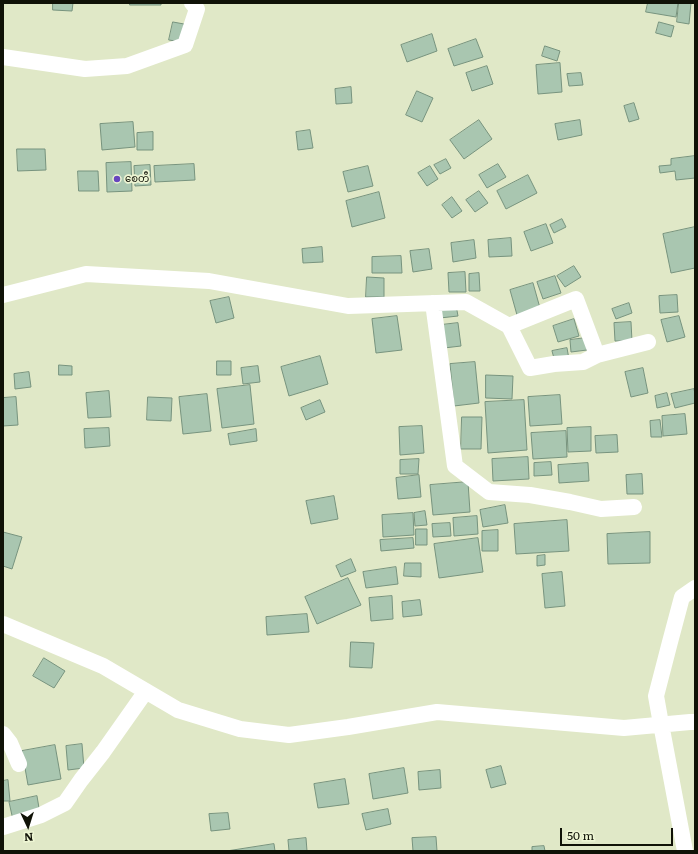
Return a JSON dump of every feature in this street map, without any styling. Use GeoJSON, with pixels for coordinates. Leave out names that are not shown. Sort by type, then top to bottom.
{"type":"FeatureCollection","features":[{"type":"Feature","properties":{"kind":"street"},"geometry":{"type":"LineString","coordinates":[[3,57],[86,69],[126,66],[185,45],[197,9],[192,3]]}},
{"type":"Feature","properties":{"kind":"street"},"geometry":{"type":"LineString","coordinates":[[3,295],[86,274],[209,281],[348,306],[466,302],[509,326],[530,368],[554,364],[583,362],[597,355],[648,342]]}},
{"type":"Feature","properties":{"kind":"street"},"geometry":{"type":"LineString","coordinates":[[509,326],[576,299],[597,355]]}},
{"type":"Feature","properties":{"kind":"street"},"geometry":{"type":"LineString","coordinates":[[433,303],[455,466],[489,492],[530,495],[601,509],[634,507]]}},
{"type":"Feature","properties":{"kind":"street"},"geometry":{"type":"LineString","coordinates":[[685,851],[656,696],[682,598],[695,588]]}},
{"type":"Feature","properties":{"kind":"street"},"geometry":{"type":"LineString","coordinates":[[3,624],[103,666],[178,710],[240,729],[289,735],[348,727],[436,712],[624,728],[695,722]]}},
{"type":"Feature","properties":{"kind":"street"},"geometry":{"type":"LineString","coordinates":[[3,827],[41,815],[65,803],[146,692]]}},
{"type":"Feature","properties":{"kind":"street"},"geometry":{"type":"LineString","coordinates":[[3,734],[10,743],[19,764]]}},
{"type":"Feature","properties":{"kind":"building"},"geometry":{"type":"Polygon","coordinates":[[[53,3],[73,3],[72,11],[53,10],[53,3]]]}},
{"type":"Feature","properties":{"kind":"building"},"geometry":{"type":"Polygon","coordinates":[[[130,3],[161,3],[161,5],[130,5],[130,3]]]}},
{"type":"Feature","properties":{"kind":"building"},"geometry":{"type":"Polygon","coordinates":[[[648,3],[678,3],[676,17],[646,12],[648,3]]]}},
{"type":"Feature","properties":{"kind":"building"},"geometry":{"type":"Polygon","coordinates":[[[679,3],[691,3],[689,24],[677,22],[679,3]]]}},
{"type":"Feature","properties":{"kind":"building"},"geometry":{"type":"Polygon","coordinates":[[[173,22],[184,24],[181,42],[169,40],[173,22]]]}},
{"type":"Feature","properties":{"kind":"building"},"geometry":{"type":"Polygon","coordinates":[[[659,22],[674,26],[671,37],[656,33],[659,22]]]}},
{"type":"Feature","properties":{"kind":"building"},"geometry":{"type":"Polygon","coordinates":[[[432,34],[437,51],[407,62],[401,45],[432,34]]]}},
{"type":"Feature","properties":{"kind":"building"},"geometry":{"type":"Polygon","coordinates":[[[476,39],[483,57],[454,66],[448,49],[476,39]]]}},
{"type":"Feature","properties":{"kind":"building"},"geometry":{"type":"Polygon","coordinates":[[[545,46],[560,51],[557,61],[542,56],[545,46]]]}},
{"type":"Feature","properties":{"kind":"building"},"geometry":{"type":"Polygon","coordinates":[[[560,63],[562,92],[538,94],[536,65],[560,63]]]}},
{"type":"Feature","properties":{"kind":"building"},"geometry":{"type":"Polygon","coordinates":[[[487,66],[493,84],[472,91],[466,73],[487,66]]]}},
{"type":"Feature","properties":{"kind":"building"},"geometry":{"type":"Polygon","coordinates":[[[581,73],[583,85],[569,86],[567,74],[581,73]]]}},
{"type":"Feature","properties":{"kind":"building"},"geometry":{"type":"Polygon","coordinates":[[[351,87],[352,103],[336,104],[335,89],[351,87]]]}},
{"type":"Feature","properties":{"kind":"building"},"geometry":{"type":"Polygon","coordinates":[[[417,91],[433,98],[422,122],[406,115],[417,91]]]}},
{"type":"Feature","properties":{"kind":"building"},"geometry":{"type":"Polygon","coordinates":[[[634,103],[639,119],[629,122],[624,106],[634,103]]]}},
{"type":"Feature","properties":{"kind":"building"},"geometry":{"type":"Polygon","coordinates":[[[479,120],[492,139],[464,159],[450,140],[479,120]]]}},
{"type":"Feature","properties":{"kind":"building"},"geometry":{"type":"Polygon","coordinates":[[[580,120],[582,135],[558,140],[555,124],[580,120]]]}},
{"type":"Feature","properties":{"kind":"building"},"geometry":{"type":"Polygon","coordinates":[[[133,122],[135,147],[102,150],[100,124],[133,122]]]}},
{"type":"Feature","properties":{"kind":"building"},"geometry":{"type":"Polygon","coordinates":[[[310,130],[313,148],[298,150],[296,132],[310,130]]]}},
{"type":"Feature","properties":{"kind":"building"},"geometry":{"type":"Polygon","coordinates":[[[153,132],[153,150],[137,150],[137,133],[153,132]]]}},
{"type":"Feature","properties":{"kind":"building"},"geometry":{"type":"Polygon","coordinates":[[[17,149],[45,149],[46,170],[18,171],[17,149]]]}},
{"type":"Feature","properties":{"kind":"building"},"geometry":{"type":"Polygon","coordinates":[[[695,156],[695,178],[676,180],[675,171],[660,173],[659,166],[671,165],[671,159],[695,156]]]}},
{"type":"Feature","properties":{"kind":"building"},"geometry":{"type":"Polygon","coordinates":[[[446,159],[451,168],[440,174],[434,165],[446,159]]]}},
{"type":"Feature","properties":{"kind":"building"},"geometry":{"type":"Polygon","coordinates":[[[131,162],[132,191],[107,192],[106,163],[131,162]]]}},
{"type":"Feature","properties":{"kind":"building"},"geometry":{"type":"Polygon","coordinates":[[[194,164],[195,180],[155,182],[154,166],[194,164]]]}},
{"type":"Feature","properties":{"kind":"building"},"geometry":{"type":"Polygon","coordinates":[[[498,164],[506,177],[487,188],[479,175],[498,164]]]}},
{"type":"Feature","properties":{"kind":"building"},"geometry":{"type":"Polygon","coordinates":[[[150,165],[151,185],[135,186],[134,166],[150,165]]]}},
{"type":"Feature","properties":{"kind":"building"},"geometry":{"type":"Polygon","coordinates":[[[368,166],[373,186],[348,192],[343,172],[368,166]]]}},
{"type":"Feature","properties":{"kind":"building"},"geometry":{"type":"Polygon","coordinates":[[[430,166],[438,179],[427,186],[418,173],[430,166]]]}},
{"type":"Feature","properties":{"kind":"building"},"geometry":{"type":"Polygon","coordinates":[[[78,171],[98,171],[99,191],[79,191],[78,171]]]}},
{"type":"Feature","properties":{"kind":"building"},"geometry":{"type":"Polygon","coordinates":[[[528,175],[537,193],[506,209],[497,191],[528,175]]]}},
{"type":"Feature","properties":{"kind":"building"},"geometry":{"type":"Polygon","coordinates":[[[479,191],[488,203],[475,212],[466,200],[479,191]]]}},
{"type":"Feature","properties":{"kind":"building"},"geometry":{"type":"Polygon","coordinates":[[[379,192],[385,218],[352,227],[346,201],[379,192]]]}},
{"type":"Feature","properties":{"kind":"building"},"geometry":{"type":"Polygon","coordinates":[[[452,197],[462,211],[452,218],[442,205],[452,197]]]}},
{"type":"Feature","properties":{"kind":"building"},"geometry":{"type":"Polygon","coordinates":[[[562,219],[566,227],[554,233],[550,225],[562,219]]]}},
{"type":"Feature","properties":{"kind":"building"},"geometry":{"type":"Polygon","coordinates":[[[546,224],[553,243],[531,251],[524,232],[546,224]]]}},
{"type":"Feature","properties":{"kind":"building"},"geometry":{"type":"Polygon","coordinates":[[[695,227],[695,268],[671,273],[663,234],[695,227]]]}},
{"type":"Feature","properties":{"kind":"building"},"geometry":{"type":"Polygon","coordinates":[[[511,238],[512,256],[489,257],[488,240],[511,238]]]}},
{"type":"Feature","properties":{"kind":"building"},"geometry":{"type":"Polygon","coordinates":[[[474,240],[476,258],[453,262],[451,243],[474,240]]]}},
{"type":"Feature","properties":{"kind":"building"},"geometry":{"type":"Polygon","coordinates":[[[322,247],[323,262],[303,263],[302,249],[322,247]]]}},
{"type":"Feature","properties":{"kind":"building"},"geometry":{"type":"Polygon","coordinates":[[[429,249],[432,269],[413,272],[410,251],[429,249]]]}},
{"type":"Feature","properties":{"kind":"building"},"geometry":{"type":"Polygon","coordinates":[[[401,256],[402,273],[372,273],[372,257],[401,256]]]}},
{"type":"Feature","properties":{"kind":"building"},"geometry":{"type":"Polygon","coordinates":[[[574,266],[581,277],[565,287],[557,276],[574,266]]]}},
{"type":"Feature","properties":{"kind":"building"},"geometry":{"type":"Polygon","coordinates":[[[465,272],[466,292],[449,292],[448,273],[465,272]]]}},
{"type":"Feature","properties":{"kind":"building"},"geometry":{"type":"Polygon","coordinates":[[[479,273],[480,291],[469,291],[469,274],[479,273]]]}},
{"type":"Feature","properties":{"kind":"building"},"geometry":{"type":"Polygon","coordinates":[[[555,276],[561,293],[543,299],[537,282],[555,276]]]}},
{"type":"Feature","properties":{"kind":"building"},"geometry":{"type":"Polygon","coordinates":[[[367,277],[384,278],[384,297],[366,297],[367,277]]]}},
{"type":"Feature","properties":{"kind":"building"},"geometry":{"type":"Polygon","coordinates":[[[533,283],[540,308],[517,315],[510,290],[533,283]]]}},
{"type":"Feature","properties":{"kind":"building"},"geometry":{"type":"Polygon","coordinates":[[[677,295],[678,312],[660,313],[659,296],[677,295]]]}},
{"type":"Feature","properties":{"kind":"building"},"geometry":{"type":"Polygon","coordinates":[[[229,297],[234,318],[216,323],[210,301],[229,297]]]}},
{"type":"Feature","properties":{"kind":"building"},"geometry":{"type":"Polygon","coordinates":[[[629,303],[632,313],[616,319],[612,309],[629,303]]]}},
{"type":"Feature","properties":{"kind":"building"},"geometry":{"type":"Polygon","coordinates":[[[456,305],[458,316],[440,318],[439,307],[456,305]]]}},
{"type":"Feature","properties":{"kind":"building"},"geometry":{"type":"Polygon","coordinates":[[[397,316],[402,350],[376,353],[372,319],[397,316]]]}},
{"type":"Feature","properties":{"kind":"building"},"geometry":{"type":"Polygon","coordinates":[[[679,316],[685,337],[667,342],[661,320],[679,316]]]}},
{"type":"Feature","properties":{"kind":"building"},"geometry":{"type":"Polygon","coordinates":[[[574,319],[579,336],[558,342],[553,326],[574,319]]]}},
{"type":"Feature","properties":{"kind":"building"},"geometry":{"type":"Polygon","coordinates":[[[631,322],[632,341],[615,341],[614,323],[631,322]]]}},
{"type":"Feature","properties":{"kind":"building"},"geometry":{"type":"Polygon","coordinates":[[[458,323],[461,346],[444,348],[441,325],[458,323]]]}},
{"type":"Feature","properties":{"kind":"building"},"geometry":{"type":"Polygon","coordinates":[[[586,338],[587,350],[571,352],[570,340],[586,338]]]}},
{"type":"Feature","properties":{"kind":"building"},"geometry":{"type":"Polygon","coordinates":[[[567,348],[569,359],[555,362],[552,351],[567,348]]]}},
{"type":"Feature","properties":{"kind":"building"},"geometry":{"type":"Polygon","coordinates":[[[320,356],[328,384],[289,396],[281,367],[320,356]]]}},
{"type":"Feature","properties":{"kind":"building"},"geometry":{"type":"Polygon","coordinates":[[[217,361],[231,361],[231,375],[217,375],[217,361]]]}},
{"type":"Feature","properties":{"kind":"building"},"geometry":{"type":"Polygon","coordinates":[[[475,362],[479,403],[454,406],[450,364],[475,362]]]}},
{"type":"Feature","properties":{"kind":"building"},"geometry":{"type":"Polygon","coordinates":[[[59,365],[72,366],[72,375],[59,375],[59,365]]]}},
{"type":"Feature","properties":{"kind":"building"},"geometry":{"type":"Polygon","coordinates":[[[258,366],[260,382],[243,384],[241,368],[258,366]]]}},
{"type":"Feature","properties":{"kind":"building"},"geometry":{"type":"Polygon","coordinates":[[[643,368],[648,393],[631,397],[625,372],[643,368]]]}},
{"type":"Feature","properties":{"kind":"building"},"geometry":{"type":"Polygon","coordinates":[[[29,372],[31,387],[15,389],[14,374],[29,372]]]}},
{"type":"Feature","properties":{"kind":"building"},"geometry":{"type":"Polygon","coordinates":[[[486,375],[513,376],[512,399],[486,398],[486,375]]]}},
{"type":"Feature","properties":{"kind":"building"},"geometry":{"type":"Polygon","coordinates":[[[250,385],[254,424],[222,428],[217,389],[250,385]]]}},
{"type":"Feature","properties":{"kind":"building"},"geometry":{"type":"Polygon","coordinates":[[[694,389],[695,403],[675,408],[671,394],[694,389]]]}},
{"type":"Feature","properties":{"kind":"building"},"geometry":{"type":"Polygon","coordinates":[[[109,391],[111,417],[88,418],[86,393],[109,391]]]}},
{"type":"Feature","properties":{"kind":"building"},"geometry":{"type":"Polygon","coordinates":[[[667,393],[670,405],[657,408],[655,396],[667,393]]]}},
{"type":"Feature","properties":{"kind":"building"},"geometry":{"type":"Polygon","coordinates":[[[207,394],[211,431],[183,434],[179,397],[207,394]]]}},
{"type":"Feature","properties":{"kind":"building"},"geometry":{"type":"Polygon","coordinates":[[[560,395],[562,424],[530,426],[528,397],[560,395]]]}},
{"type":"Feature","properties":{"kind":"building"},"geometry":{"type":"Polygon","coordinates":[[[16,397],[18,425],[3,426],[3,398],[16,397]]]}},
{"type":"Feature","properties":{"kind":"building"},"geometry":{"type":"Polygon","coordinates":[[[148,397],[172,398],[171,421],[147,420],[148,397]]]}},
{"type":"Feature","properties":{"kind":"building"},"geometry":{"type":"Polygon","coordinates":[[[320,400],[325,412],[306,420],[301,408],[320,400]]]}},
{"type":"Feature","properties":{"kind":"building"},"geometry":{"type":"Polygon","coordinates":[[[524,400],[527,450],[488,453],[485,402],[524,400]]]}},
{"type":"Feature","properties":{"kind":"building"},"geometry":{"type":"Polygon","coordinates":[[[685,414],[687,434],[663,436],[662,416],[685,414]]]}},
{"type":"Feature","properties":{"kind":"building"},"geometry":{"type":"Polygon","coordinates":[[[462,417],[482,417],[481,449],[461,449],[462,417]]]}},
{"type":"Feature","properties":{"kind":"building"},"geometry":{"type":"Polygon","coordinates":[[[660,420],[662,437],[651,437],[650,421],[660,420]]]}},
{"type":"Feature","properties":{"kind":"building"},"geometry":{"type":"Polygon","coordinates":[[[422,426],[424,453],[400,455],[399,427],[422,426]]]}},
{"type":"Feature","properties":{"kind":"building"},"geometry":{"type":"Polygon","coordinates":[[[591,427],[591,451],[568,452],[567,428],[591,427]]]}},
{"type":"Feature","properties":{"kind":"building"},"geometry":{"type":"Polygon","coordinates":[[[109,428],[110,446],[85,448],[84,429],[109,428]]]}},
{"type":"Feature","properties":{"kind":"building"},"geometry":{"type":"Polygon","coordinates":[[[256,429],[257,441],[230,445],[228,434],[256,429]]]}},
{"type":"Feature","properties":{"kind":"building"},"geometry":{"type":"Polygon","coordinates":[[[566,431],[567,457],[533,459],[531,433],[566,431]]]}},
{"type":"Feature","properties":{"kind":"building"},"geometry":{"type":"Polygon","coordinates":[[[617,435],[618,452],[596,453],[595,436],[617,435]]]}},
{"type":"Feature","properties":{"kind":"building"},"geometry":{"type":"Polygon","coordinates":[[[528,457],[529,479],[493,481],[492,459],[528,457]]]}},
{"type":"Feature","properties":{"kind":"building"},"geometry":{"type":"Polygon","coordinates":[[[419,459],[418,474],[400,474],[400,460],[419,459]]]}},
{"type":"Feature","properties":{"kind":"building"},"geometry":{"type":"Polygon","coordinates":[[[551,462],[552,475],[534,476],[534,463],[551,462]]]}},
{"type":"Feature","properties":{"kind":"building"},"geometry":{"type":"Polygon","coordinates":[[[588,463],[589,481],[559,483],[558,465],[588,463]]]}},
{"type":"Feature","properties":{"kind":"building"},"geometry":{"type":"Polygon","coordinates":[[[642,474],[643,494],[627,494],[626,475],[642,474]]]}},
{"type":"Feature","properties":{"kind":"building"},"geometry":{"type":"Polygon","coordinates":[[[419,475],[421,497],[398,499],[396,478],[419,475]]]}},
{"type":"Feature","properties":{"kind":"building"},"geometry":{"type":"Polygon","coordinates":[[[468,482],[470,512],[433,515],[430,485],[468,482]]]}},
{"type":"Feature","properties":{"kind":"building"},"geometry":{"type":"Polygon","coordinates":[[[334,496],[338,519],[311,524],[306,501],[334,496]]]}},
{"type":"Feature","properties":{"kind":"building"},"geometry":{"type":"Polygon","coordinates":[[[505,505],[508,523],[483,527],[480,510],[505,505]]]}},
{"type":"Feature","properties":{"kind":"building"},"geometry":{"type":"Polygon","coordinates":[[[425,511],[427,525],[415,526],[414,513],[425,511]]]}},
{"type":"Feature","properties":{"kind":"building"},"geometry":{"type":"Polygon","coordinates":[[[413,513],[414,535],[383,537],[382,515],[413,513]]]}},
{"type":"Feature","properties":{"kind":"building"},"geometry":{"type":"Polygon","coordinates":[[[477,516],[478,534],[454,536],[453,518],[477,516]]]}},
{"type":"Feature","properties":{"kind":"building"},"geometry":{"type":"Polygon","coordinates":[[[567,520],[569,551],[516,554],[514,524],[567,520]]]}},
{"type":"Feature","properties":{"kind":"building"},"geometry":{"type":"Polygon","coordinates":[[[450,523],[451,536],[433,537],[432,524],[450,523]]]}},
{"type":"Feature","properties":{"kind":"building"},"geometry":{"type":"Polygon","coordinates":[[[416,529],[427,529],[427,545],[416,545],[416,529]]]}},
{"type":"Feature","properties":{"kind":"building"},"geometry":{"type":"Polygon","coordinates":[[[498,530],[498,551],[482,551],[482,531],[498,530]]]}},
{"type":"Feature","properties":{"kind":"building"},"geometry":{"type":"Polygon","coordinates":[[[3,532],[22,537],[12,569],[3,566],[3,532]]]}},
{"type":"Feature","properties":{"kind":"building"},"geometry":{"type":"Polygon","coordinates":[[[650,532],[650,563],[608,564],[607,534],[650,532]]]}},
{"type":"Feature","properties":{"kind":"building"},"geometry":{"type":"Polygon","coordinates":[[[413,538],[414,548],[381,551],[380,540],[413,538]]]}},
{"type":"Feature","properties":{"kind":"building"},"geometry":{"type":"Polygon","coordinates":[[[478,538],[483,572],[439,578],[434,544],[478,538]]]}},
{"type":"Feature","properties":{"kind":"building"},"geometry":{"type":"Polygon","coordinates":[[[545,555],[545,565],[537,566],[537,556],[545,555]]]}},
{"type":"Feature","properties":{"kind":"building"},"geometry":{"type":"Polygon","coordinates":[[[351,559],[356,571],[341,577],[336,566],[351,559]]]}},
{"type":"Feature","properties":{"kind":"building"},"geometry":{"type":"Polygon","coordinates":[[[405,563],[421,563],[421,577],[404,576],[405,563]]]}},
{"type":"Feature","properties":{"kind":"building"},"geometry":{"type":"Polygon","coordinates":[[[396,567],[398,584],[366,588],[363,572],[396,567]]]}},
{"type":"Feature","properties":{"kind":"building"},"geometry":{"type":"Polygon","coordinates":[[[562,572],[565,606],[545,608],[542,574],[562,572]]]}},
{"type":"Feature","properties":{"kind":"building"},"geometry":{"type":"Polygon","coordinates":[[[348,578],[361,605],[317,624],[305,597],[348,578]]]}},
{"type":"Feature","properties":{"kind":"building"},"geometry":{"type":"Polygon","coordinates":[[[392,596],[393,619],[371,621],[369,598],[392,596]]]}},
{"type":"Feature","properties":{"kind":"building"},"geometry":{"type":"Polygon","coordinates":[[[420,600],[422,615],[403,617],[402,602],[420,600]]]}},
{"type":"Feature","properties":{"kind":"building"},"geometry":{"type":"Polygon","coordinates":[[[307,614],[309,632],[267,635],[266,617],[307,614]]]}},
{"type":"Feature","properties":{"kind":"building"},"geometry":{"type":"Polygon","coordinates":[[[351,642],[374,643],[372,668],[350,667],[351,642]]]}},
{"type":"Feature","properties":{"kind":"building"},"geometry":{"type":"Polygon","coordinates":[[[44,658],[65,671],[54,688],[33,676],[44,658]]]}},
{"type":"Feature","properties":{"kind":"building"},"geometry":{"type":"Polygon","coordinates":[[[82,744],[84,768],[68,770],[66,746],[82,744]]]}},
{"type":"Feature","properties":{"kind":"building"},"geometry":{"type":"Polygon","coordinates":[[[55,745],[61,779],[28,785],[22,751],[55,745]]]}},
{"type":"Feature","properties":{"kind":"building"},"geometry":{"type":"Polygon","coordinates":[[[501,766],[506,784],[491,788],[486,770],[501,766]]]}},
{"type":"Feature","properties":{"kind":"building"},"geometry":{"type":"Polygon","coordinates":[[[404,768],[408,793],[373,799],[369,774],[404,768]]]}},
{"type":"Feature","properties":{"kind":"building"},"geometry":{"type":"Polygon","coordinates":[[[440,770],[441,788],[419,790],[418,772],[440,770]]]}},
{"type":"Feature","properties":{"kind":"building"},"geometry":{"type":"Polygon","coordinates":[[[345,779],[349,804],[318,808],[314,784],[345,779]]]}},
{"type":"Feature","properties":{"kind":"building"},"geometry":{"type":"Polygon","coordinates":[[[8,780],[10,801],[3,801],[3,781],[8,780]]]}},
{"type":"Feature","properties":{"kind":"building"},"geometry":{"type":"Polygon","coordinates":[[[37,796],[40,814],[13,820],[9,802],[37,796]]]}},
{"type":"Feature","properties":{"kind":"building"},"geometry":{"type":"Polygon","coordinates":[[[388,809],[391,824],[366,830],[362,814],[388,809]]]}},
{"type":"Feature","properties":{"kind":"building"},"geometry":{"type":"Polygon","coordinates":[[[228,813],[230,829],[211,831],[209,814],[228,813]]]}},
{"type":"Feature","properties":{"kind":"building"},"geometry":{"type":"Polygon","coordinates":[[[436,837],[437,851],[413,851],[412,838],[436,837]]]}},
{"type":"Feature","properties":{"kind":"building"},"geometry":{"type":"Polygon","coordinates":[[[306,838],[307,851],[289,851],[288,840],[306,838]]]}},
{"type":"Feature","properties":{"kind":"building"},"geometry":{"type":"Polygon","coordinates":[[[274,844],[275,851],[227,851],[274,844]]]}},
{"type":"Feature","properties":{"kind":"building"},"geometry":{"type":"Polygon","coordinates":[[[544,846],[545,851],[532,851],[532,847],[544,846]]]}},
{"type":"Feature","properties":{"kind":"place","name":"စေတီ"},"geometry":{"type":"Point","coordinates":[117,179]}}]}
